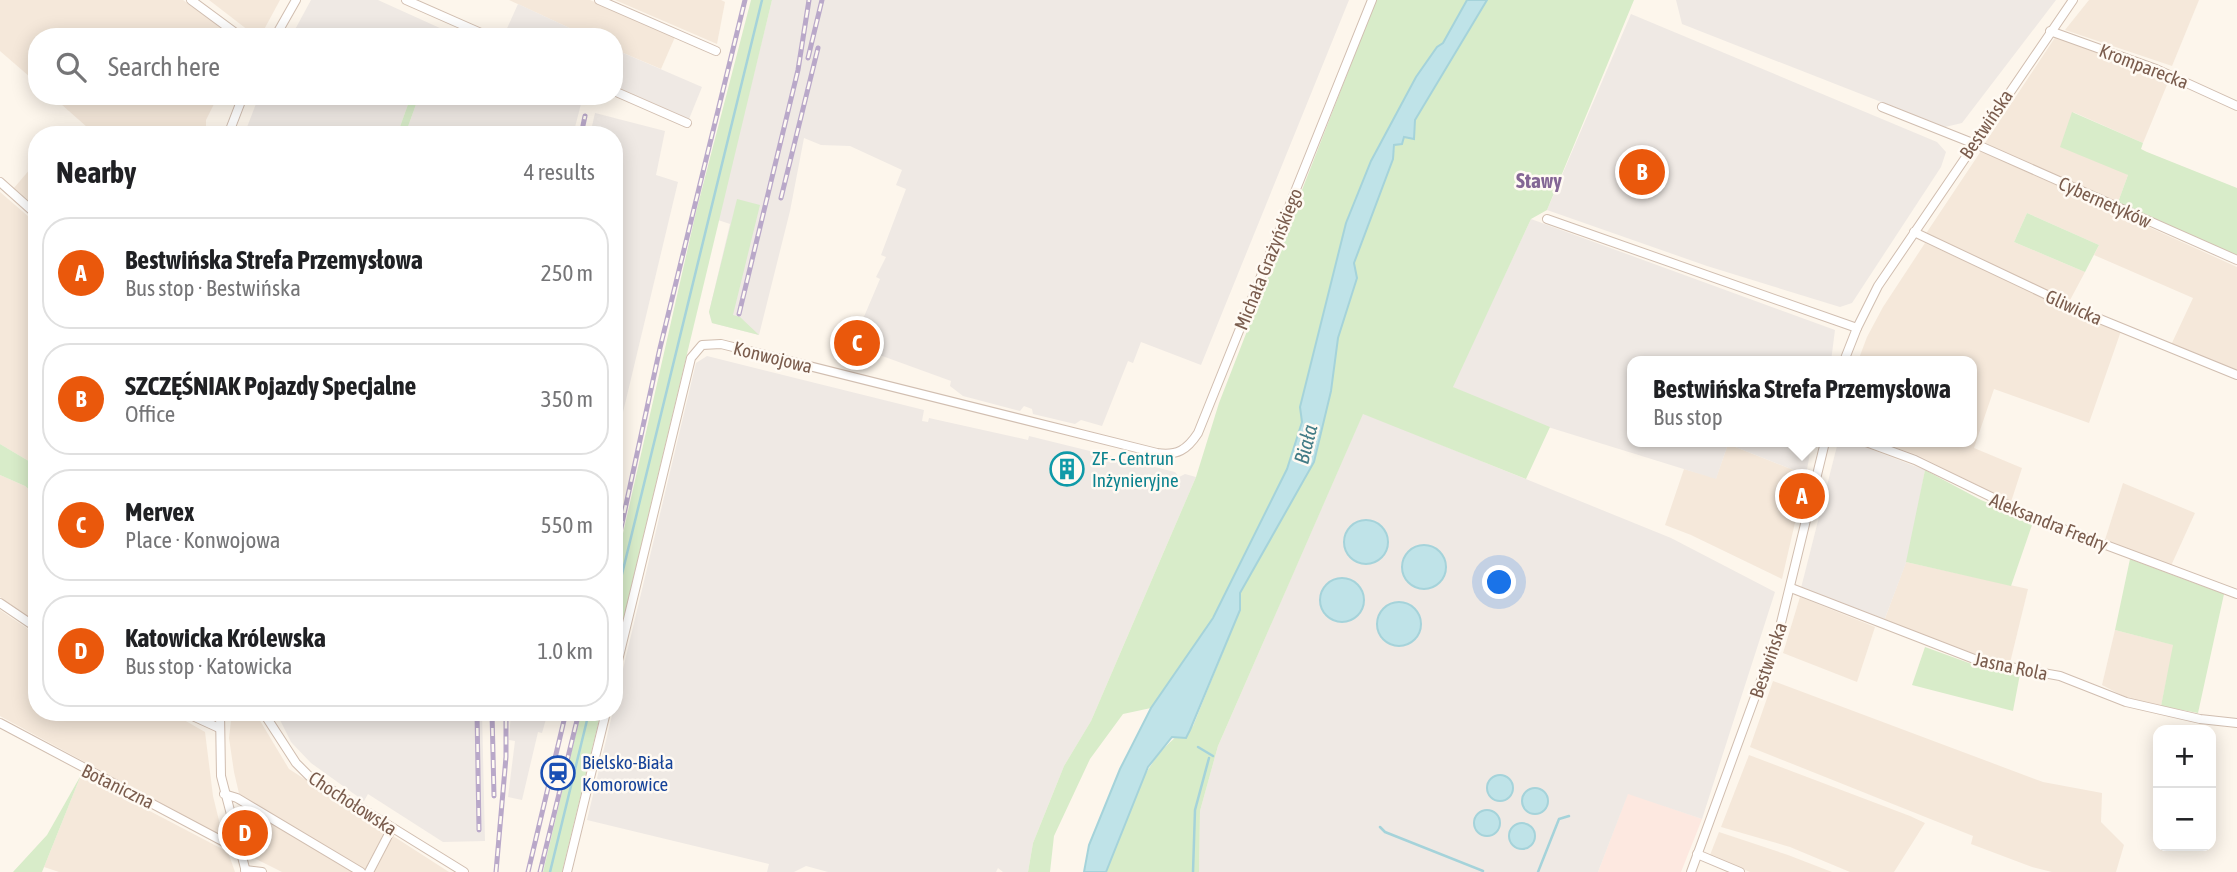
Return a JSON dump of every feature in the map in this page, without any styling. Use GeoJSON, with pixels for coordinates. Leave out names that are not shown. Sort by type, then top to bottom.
{"type":"FeatureCollection","features":[{"type":"Feature","properties":{"kind":"street"},"geometry":{"type":"LineString","coordinates":[[191,0],[229,28]]}},
{"type":"Feature","properties":{"kind":"street"},"geometry":{"type":"LineString","coordinates":[[280,28],[296,0]]}},
{"type":"Feature","properties":{"kind":"street"},"geometry":{"type":"LineString","coordinates":[[406,0],[470,28]]}},
{"type":"Feature","properties":{"kind":"street"},"geometry":{"type":"LineString","coordinates":[[598,0],[716,51]]}},
{"type":"Feature","properties":{"kind":"street","name":"Michała Grażyńskiego"},"geometry":{"type":"LineString","coordinates":[[1180,452],[1198,433],[1372,0]]}},
{"type":"Feature","properties":{"kind":"street","name":"Bestwińska"},"geometry":{"type":"LineString","coordinates":[[1846,356],[1878,286],[1972,144],[2073,0]]}},
{"type":"Feature","properties":{"kind":"street","name":"Kromparecka"},"geometry":{"type":"LineString","coordinates":[[2050,31],[2156,69],[2237,106]]}},
{"type":"Feature","properties":{"kind":"street"},"geometry":{"type":"LineString","coordinates":[[623,95],[687,123]]}},
{"type":"Feature","properties":{"kind":"street"},"geometry":{"type":"LineString","coordinates":[[231,126],[240,105]]}},
{"type":"Feature","properties":{"kind":"street","name":"Cybernetyków"},"geometry":{"type":"LineString","coordinates":[[1882,107],[2237,260]]}},
{"type":"Feature","properties":{"kind":"street"},"geometry":{"type":"LineString","coordinates":[[0,182],[28,207]]}},
{"type":"Feature","properties":{"kind":"street"},"geometry":{"type":"LineString","coordinates":[[1547,219],[1857,328]]}},
{"type":"Feature","properties":{"kind":"street","name":"Gliwicka"},"geometry":{"type":"LineString","coordinates":[[1914,232],[2085,313],[2237,375]]}},
{"type":"Feature","properties":{"kind":"street","name":"Konwojowa"},"geometry":{"type":"LineString","coordinates":[[623,640],[691,358],[702,345],[721,344],[1157,453],[1171,455],[1180,452]]}},
{"type":"Feature","properties":{"kind":"street","name":"Bestwińska"},"geometry":{"type":"LineString","coordinates":[[1691,872],[1779,631],[1824,447]]}},
{"type":"Feature","properties":{"kind":"street","name":"Aleksandra Fredry"},"geometry":{"type":"LineString","coordinates":[[1880,447],[1915,460],[2039,520],[2237,594]]}},
{"type":"Feature","properties":{"kind":"street","name":"Jasna Rola"},"geometry":{"type":"LineString","coordinates":[[1791,588],[1982,662],[2060,676],[2138,705],[2200,719],[2237,723]]}},
{"type":"Feature","properties":{"kind":"street"},"geometry":{"type":"LineString","coordinates":[[0,603],[28,622]]}},
{"type":"Feature","properties":{"kind":"street"},"geometry":{"type":"LineString","coordinates":[[204,721],[219,728]]}},
{"type":"Feature","properties":{"kind":"street"},"geometry":{"type":"LineString","coordinates":[[219,721],[224,793],[238,845],[246,871],[262,872]]}},
{"type":"Feature","properties":{"kind":"street","name":"Chochołowska"},"geometry":{"type":"LineString","coordinates":[[269,721],[296,763],[309,776],[464,872]]}},
{"type":"Feature","properties":{"kind":"street"},"geometry":{"type":"LineString","coordinates":[[567,872],[604,721]]}},
{"type":"Feature","properties":{"kind":"street","name":"Botaniczna"},"geometry":{"type":"LineString","coordinates":[[0,723],[228,845],[238,845]]}},
{"type":"Feature","properties":{"kind":"street"},"geometry":{"type":"LineString","coordinates":[[224,793],[237,798],[361,872]]}},
{"type":"Feature","properties":{"kind":"street"},"geometry":{"type":"LineString","coordinates":[[369,872],[392,828]]}},
{"type":"Feature","properties":{"kind":"street"},"geometry":{"type":"LineString","coordinates":[[1697,854],[1740,872]]}},
{"type":"Feature","properties":{"kind":"shaded area"},"geometry":{"type":"Polygon","coordinates":[[[0,0],[183,0],[221,28],[28,28],[28,75],[0,51],[0,0]]]}},
{"type":"Feature","properties":{"kind":"shaded area"},"geometry":{"type":"Polygon","coordinates":[[[209,0],[280,0],[265,28],[245,28],[209,0]]]}},
{"type":"Feature","properties":{"kind":"shaded area"},"geometry":{"type":"Polygon","coordinates":[[[311,0],[378,0],[440,28],[296,28],[311,0]]]}},
{"type":"Feature","properties":{"kind":"shaded area"},"geometry":{"type":"Polygon","coordinates":[[[509,0],[590,0],[675,37],[661,69],[623,53],[623,28],[570,28],[509,0]]]}},
{"type":"Feature","properties":{"kind":"shaded area"},"geometry":{"type":"Polygon","coordinates":[[[615,0],[721,0],[725,2],[717,44],[615,0]]]}},
{"type":"Feature","properties":{"kind":"shaded area"},"geometry":{"type":"Polygon","coordinates":[[[772,0],[1349,0],[1201,365],[1141,342],[1133,363],[1128,361],[1102,426],[1081,420],[1075,424],[1033,414],[1032,409],[1024,406],[1020,411],[963,396],[950,386],[951,381],[852,345],[880,279],[876,277],[886,257],[881,255],[906,189],[896,185],[902,170],[850,146],[821,145],[804,138],[790,211],[759,335],[712,323],[709,312],[730,224],[718,220],[772,0]]]}},
{"type":"Feature","properties":{"kind":"shaded area"},"geometry":{"type":"Polygon","coordinates":[[[1676,0],[2056,0],[1962,123],[1945,127],[1682,24],[1676,0]]]}},
{"type":"Feature","properties":{"kind":"shaded area"},"geometry":{"type":"Polygon","coordinates":[[[2089,0],[2199,0],[2172,66],[2065,30],[2089,0]]]}},
{"type":"Feature","properties":{"kind":"shaded area"},"geometry":{"type":"Polygon","coordinates":[[[518,4],[570,28],[507,28],[518,4]]]}},
{"type":"Feature","properties":{"kind":"shaded area"},"geometry":{"type":"Polygon","coordinates":[[[1631,14],[1937,142],[1946,152],[1941,167],[1852,303],[1840,307],[1707,266],[1547,210],[1631,14]]]}},
{"type":"Feature","properties":{"kind":"shaded area"},"geometry":{"type":"Polygon","coordinates":[[[2056,36],[2169,80],[2143,143],[2073,112],[2128,175],[2117,205],[1983,146],[2056,36]]]}},
{"type":"Feature","properties":{"kind":"shaded area"},"geometry":{"type":"Polygon","coordinates":[[[623,53],[702,87],[689,119],[623,90],[623,53]]]}},
{"type":"Feature","properties":{"kind":"shaded area"},"geometry":{"type":"Polygon","coordinates":[[[62,105],[214,105],[206,126],[86,126],[62,105]]]}},
{"type":"Feature","properties":{"kind":"shaded area"},"geometry":{"type":"Polygon","coordinates":[[[256,105],[408,105],[400,126],[247,126],[256,105]]]}},
{"type":"Feature","properties":{"kind":"shaded area"},"geometry":{"type":"Polygon","coordinates":[[[416,105],[581,105],[575,126],[408,126],[416,105]]]}},
{"type":"Feature","properties":{"kind":"shaded area"},"geometry":{"type":"Polygon","coordinates":[[[595,113],[665,131],[656,175],[678,182],[623,412],[623,126],[592,126],[595,113]]]}},
{"type":"Feature","properties":{"kind":"shaded area"},"geometry":{"type":"Polygon","coordinates":[[[1981,151],[2237,267],[2237,371],[2171,345],[2193,298],[2094,255],[2099,245],[2027,213],[2014,242],[2085,272],[2069,302],[1925,235],[1981,151]]]}},
{"type":"Feature","properties":{"kind":"shaded area"},"geometry":{"type":"Polygon","coordinates":[[[28,172],[28,200],[14,188],[28,172]]]}},
{"type":"Feature","properties":{"kind":"shaded area"},"geometry":{"type":"Polygon","coordinates":[[[0,192],[28,216],[28,461],[0,444],[0,192]]]}},
{"type":"Feature","properties":{"kind":"shaded area"},"geometry":{"type":"Polygon","coordinates":[[[1531,219],[1835,330],[1832,356],[1627,356],[1627,447],[1727,447],[1716,479],[1535,423],[1452,387],[1531,219]]]}},
{"type":"Feature","properties":{"kind":"shaded area"},"geometry":{"type":"Polygon","coordinates":[[[1925,243],[2121,331],[2089,423],[1994,389],[1977,439],[1977,356],[1860,356],[1883,307],[1925,243]]]}},
{"type":"Feature","properties":{"kind":"shaded area"},"geometry":{"type":"Polygon","coordinates":[[[707,356],[924,410],[922,421],[928,422],[929,418],[1028,440],[1029,436],[1175,472],[1179,477],[1185,474],[1196,477],[1091,721],[1064,766],[1033,843],[1028,872],[1003,872],[998,868],[996,872],[828,872],[806,866],[794,872],[767,872],[769,864],[587,820],[611,721],[623,721],[623,669],[696,363],[707,356]]]}},
{"type":"Feature","properties":{"kind":"shaded area"},"geometry":{"type":"Polygon","coordinates":[[[1363,413],[1671,538],[1775,592],[1702,819],[1628,794],[1598,872],[1199,872],[1200,811],[1218,746],[1363,413]]]}},
{"type":"Feature","properties":{"kind":"shaded area"},"geometry":{"type":"Polygon","coordinates":[[[1727,447],[1736,447],[1806,475],[1782,579],[1665,525],[1684,469],[1716,478],[1727,447]]]}},
{"type":"Feature","properties":{"kind":"shaded area"},"geometry":{"type":"Polygon","coordinates":[[[1736,447],[1811,447],[1806,475],[1736,447]]]}},
{"type":"Feature","properties":{"kind":"shaded area"},"geometry":{"type":"Polygon","coordinates":[[[1837,447],[1865,447],[1925,470],[1909,555],[1884,621],[1801,588],[1837,447]]]}},
{"type":"Feature","properties":{"kind":"shaded area"},"geometry":{"type":"Polygon","coordinates":[[[1894,447],[1974,447],[2022,468],[2011,502],[1917,455],[1894,447]]]}},
{"type":"Feature","properties":{"kind":"shaded area"},"geometry":{"type":"Polygon","coordinates":[[[0,475],[28,488],[28,617],[0,597],[0,475]]]}},
{"type":"Feature","properties":{"kind":"shaded area"},"geometry":{"type":"Polygon","coordinates":[[[2123,483],[2195,513],[2170,568],[2104,543],[2123,483]]]}},
{"type":"Feature","properties":{"kind":"shaded area"},"geometry":{"type":"Polygon","coordinates":[[[1906,562],[2028,589],[2009,667],[1884,621],[1906,562]]]}},
{"type":"Feature","properties":{"kind":"shaded area"},"geometry":{"type":"Polygon","coordinates":[[[1800,597],[1875,627],[1857,682],[1783,653],[1800,597]]]}},
{"type":"Feature","properties":{"kind":"shaded area"},"geometry":{"type":"Polygon","coordinates":[[[0,610],[28,629],[28,721],[186,721],[205,732],[213,796],[223,837],[0,716],[0,610]]]}},
{"type":"Feature","properties":{"kind":"shaded area"},"geometry":{"type":"Polygon","coordinates":[[[2115,630],[2174,645],[2161,706],[2127,698],[2102,685],[2115,630]]]}},
{"type":"Feature","properties":{"kind":"shaded area"},"geometry":{"type":"Polygon","coordinates":[[[1773,681],[2043,782],[2102,793],[2101,822],[2124,845],[2116,872],[2052,872],[2032,867],[1971,844],[1973,836],[1750,747],[1773,681]]]}},
{"type":"Feature","properties":{"kind":"shaded area"},"geometry":{"type":"Polygon","coordinates":[[[231,721],[260,721],[289,769],[449,872],[282,872],[254,858],[229,738],[231,721]]]}},
{"type":"Feature","properties":{"kind":"shaded area"},"geometry":{"type":"Polygon","coordinates":[[[280,721],[482,721],[485,841],[443,842],[368,794],[364,801],[311,763],[291,742],[280,721]]]}},
{"type":"Feature","properties":{"kind":"shaded area"},"geometry":{"type":"Polygon","coordinates":[[[510,721],[545,721],[542,733],[538,732],[522,800],[508,797],[515,741],[509,740],[510,721]]]}},
{"type":"Feature","properties":{"kind":"shaded area"},"geometry":{"type":"Polygon","coordinates":[[[1749,755],[1925,823],[1894,872],[1850,872],[1790,847],[1721,827],[1749,755]]]}},
{"type":"Feature","properties":{"kind":"shaded area"},"geometry":{"type":"Polygon","coordinates":[[[81,775],[228,852],[235,872],[59,872],[44,867],[81,775]]]}},
{"type":"Feature","properties":{"kind":"shaded area"},"geometry":{"type":"Polygon","coordinates":[[[1628,793],[1702,819],[1681,872],[1598,872],[1628,793]]]}},
{"type":"Feature","properties":{"kind":"shaded area"},"geometry":{"type":"Polygon","coordinates":[[[1719,832],[1832,872],[1750,872],[1710,855],[1719,832]]]}},
{"type":"Feature","properties":{"kind":"green space"},"geometry":{"type":"Polygon","coordinates":[[[751,0],[772,0],[623,621],[623,533],[696,212],[751,0]]]}},
{"type":"Feature","properties":{"kind":"green space"},"geometry":{"type":"Polygon","coordinates":[[[1376,0],[1467,0],[1443,43],[1437,47],[1416,77],[1371,161],[1346,223],[1300,407],[1302,422],[1287,469],[1213,618],[1151,708],[1123,714],[1090,759],[1054,836],[1050,872],[1028,872],[1033,843],[1064,766],[1091,721],[1196,477],[1219,403],[1376,0]]]}},
{"type":"Feature","properties":{"kind":"green space"},"geometry":{"type":"Polygon","coordinates":[[[1487,0],[1634,0],[1547,210],[1531,219],[1453,387],[1550,427],[1526,479],[1363,414],[1218,746],[1200,811],[1199,872],[1106,872],[1137,790],[1148,770],[1175,738],[1193,726],[1240,610],[1240,593],[1314,462],[1331,391],[1338,338],[1357,278],[1354,263],[1393,159],[1395,144],[1404,137],[1414,139],[1415,120],[1487,0]]]}},
{"type":"Feature","properties":{"kind":"green space"},"geometry":{"type":"Polygon","coordinates":[[[408,105],[416,105],[408,126],[400,126],[408,105]]]}},
{"type":"Feature","properties":{"kind":"green space"},"geometry":{"type":"Polygon","coordinates":[[[2072,112],[2143,143],[2141,149],[2147,152],[2237,188],[2237,256],[2117,205],[2128,175],[2060,147],[2072,112]]]}},
{"type":"Feature","properties":{"kind":"green space"},"geometry":{"type":"Polygon","coordinates":[[[737,199],[760,205],[733,315],[740,317],[759,335],[712,323],[709,312],[737,199]]]}},
{"type":"Feature","properties":{"kind":"green space"},"geometry":{"type":"Polygon","coordinates":[[[2027,213],[2099,245],[2085,272],[2014,242],[2027,213]]]}},
{"type":"Feature","properties":{"kind":"green space"},"geometry":{"type":"Polygon","coordinates":[[[0,444],[28,461],[28,488],[0,475],[0,444]]]}},
{"type":"Feature","properties":{"kind":"green space"},"geometry":{"type":"Polygon","coordinates":[[[1925,470],[1981,500],[2033,522],[2011,586],[1906,562],[1925,470]]]}},
{"type":"Feature","properties":{"kind":"green space"},"geometry":{"type":"Polygon","coordinates":[[[2130,559],[2224,594],[2198,713],[2161,706],[2173,645],[2115,630],[2130,559]]]}},
{"type":"Feature","properties":{"kind":"green space"},"geometry":{"type":"Polygon","coordinates":[[[1925,647],[1980,667],[2020,674],[2013,711],[1912,685],[1925,647]]]}},
{"type":"Feature","properties":{"kind":"green space"},"geometry":{"type":"Polygon","coordinates":[[[579,721],[599,721],[562,872],[543,872],[579,721]]]}},
{"type":"Feature","properties":{"kind":"green space"},"geometry":{"type":"Polygon","coordinates":[[[81,775],[42,872],[13,872],[47,835],[81,775]]]}},
{"type":"Feature","properties":{"kind":"water","name":"Biała"},"geometry":{"type":"Polygon","coordinates":[[[1467,0],[1487,0],[1415,120],[1414,139],[1404,137],[1402,144],[1394,145],[1393,159],[1354,263],[1357,278],[1338,338],[1331,391],[1314,462],[1240,593],[1240,610],[1186,738],[1172,737],[1148,767],[1106,872],[1084,872],[1089,845],[1120,769],[1151,708],[1213,618],[1287,469],[1302,422],[1300,407],[1346,223],[1371,161],[1416,77],[1437,47],[1443,43],[1467,0]]]}},
{"type":"Feature","properties":{"kind":"water"},"geometry":{"type":"Polygon","coordinates":[[[1366,520],[1375,521],[1382,526],[1387,533],[1387,551],[1382,558],[1375,563],[1366,564],[1357,563],[1350,558],[1345,551],[1344,542],[1345,533],[1350,526],[1357,521],[1366,520]]]}},
{"type":"Feature","properties":{"kind":"water"},"geometry":{"type":"Polygon","coordinates":[[[1424,545],[1433,546],[1440,551],[1445,558],[1445,576],[1440,583],[1433,588],[1424,589],[1415,588],[1408,583],[1403,576],[1402,567],[1403,558],[1408,551],[1415,546],[1424,545]]]}},
{"type":"Feature","properties":{"kind":"water"},"geometry":{"type":"Polygon","coordinates":[[[1342,578],[1351,579],[1358,584],[1363,591],[1363,609],[1358,616],[1351,621],[1342,622],[1333,621],[1326,616],[1321,609],[1320,600],[1321,591],[1326,584],[1333,579],[1342,578]]]}},
{"type":"Feature","properties":{"kind":"water"},"geometry":{"type":"Polygon","coordinates":[[[1399,602],[1408,603],[1415,608],[1420,615],[1420,633],[1415,640],[1408,645],[1399,646],[1390,645],[1383,640],[1378,633],[1377,624],[1378,615],[1383,608],[1390,603],[1399,602]]]}},
{"type":"Feature","properties":{"kind":"water"},"geometry":{"type":"Polygon","coordinates":[[[1500,775],[1509,779],[1513,788],[1509,797],[1500,801],[1491,797],[1487,788],[1491,779],[1500,775]]]}},
{"type":"Feature","properties":{"kind":"water"},"geometry":{"type":"Polygon","coordinates":[[[1535,788],[1544,792],[1548,801],[1544,810],[1535,814],[1526,810],[1522,801],[1526,792],[1535,788]]]}},
{"type":"Feature","properties":{"kind":"water"},"geometry":{"type":"Polygon","coordinates":[[[1487,810],[1496,814],[1500,823],[1496,832],[1487,836],[1478,832],[1474,823],[1478,814],[1487,810]]]}},
{"type":"Feature","properties":{"kind":"water"},"geometry":{"type":"Polygon","coordinates":[[[1522,823],[1531,827],[1535,836],[1531,845],[1522,849],[1513,845],[1509,836],[1513,827],[1522,823]]]}},
{"type":"Feature","properties":{"kind":"waterway"},"geometry":{"type":"LineString","coordinates":[[623,570],[762,0]]}},
{"type":"Feature","properties":{"kind":"waterway"},"geometry":{"type":"LineString","coordinates":[[550,872],[587,721]]}},
{"type":"Feature","properties":{"kind":"waterway"},"geometry":{"type":"LineString","coordinates":[[1198,747],[1213,756]]}},
{"type":"Feature","properties":{"kind":"waterway"},"geometry":{"type":"LineString","coordinates":[[1193,872],[1195,810],[1209,758]]}},
{"type":"Feature","properties":{"kind":"waterway"},"geometry":{"type":"LineString","coordinates":[[1538,872],[1559,819],[1569,816]]}},
{"type":"Feature","properties":{"kind":"waterway"},"geometry":{"type":"LineString","coordinates":[[1380,827],[1385,832],[1483,871]]}},
{"type":"Feature","properties":{"kind":"railway"},"geometry":{"type":"LineString","coordinates":[[623,519],[660,348],[745,0]]}},
{"type":"Feature","properties":{"kind":"railway"},"geometry":{"type":"LineString","coordinates":[[739,314],[798,70],[809,0]]}},
{"type":"Feature","properties":{"kind":"railway"},"geometry":{"type":"LineString","coordinates":[[808,58],[822,0]]}},
{"type":"Feature","properties":{"kind":"railway"},"geometry":{"type":"LineString","coordinates":[[781,198],[818,48]]}},
{"type":"Feature","properties":{"kind":"railway"},"geometry":{"type":"LineString","coordinates":[[583,126],[585,116]]}},
{"type":"Feature","properties":{"kind":"railway"},"geometry":{"type":"LineString","coordinates":[[477,721],[479,830]]}},
{"type":"Feature","properties":{"kind":"railway"},"geometry":{"type":"LineString","coordinates":[[492,721],[494,796]]}},
{"type":"Feature","properties":{"kind":"railway"},"geometry":{"type":"LineString","coordinates":[[496,872],[506,757],[506,721]]}},
{"type":"Feature","properties":{"kind":"railway"},"geometry":{"type":"LineString","coordinates":[[528,872],[564,721]]}},
{"type":"Feature","properties":{"kind":"railway"},"geometry":{"type":"LineString","coordinates":[[540,872],[577,721]]}},
{"type":"Feature","properties":{"kind":"place","name":"SZCZĘŚNIAK Pojazdy Specjalne"},"geometry":{"type":"Point","coordinates":[1642,172]}},
{"type":"Feature","properties":{"kind":"place","name":"Mervex"},"geometry":{"type":"Point","coordinates":[857,343]}},
{"type":"Feature","properties":{"kind":"place","name":"ZF - Centrun Inżynieryjne"},"geometry":{"type":"Point","coordinates":[1067,469]}},
{"type":"Feature","properties":{"kind":"place","name":"Bestwińska Strefa Przemysłowa"},"geometry":{"type":"Point","coordinates":[1802,496]}},
{"type":"Feature","properties":{"kind":"place","name":"Bielsko-Biała Komorowice"},"geometry":{"type":"Point","coordinates":[558,773]}},
{"type":"Feature","properties":{"kind":"place","name":"Katowicka Królewska"},"geometry":{"type":"Point","coordinates":[245,833]}},
{"type":"Feature","properties":{"kind":"district","name":"Stawy"},"geometry":{"type":"Point","coordinates":[1539,180]}}]}
